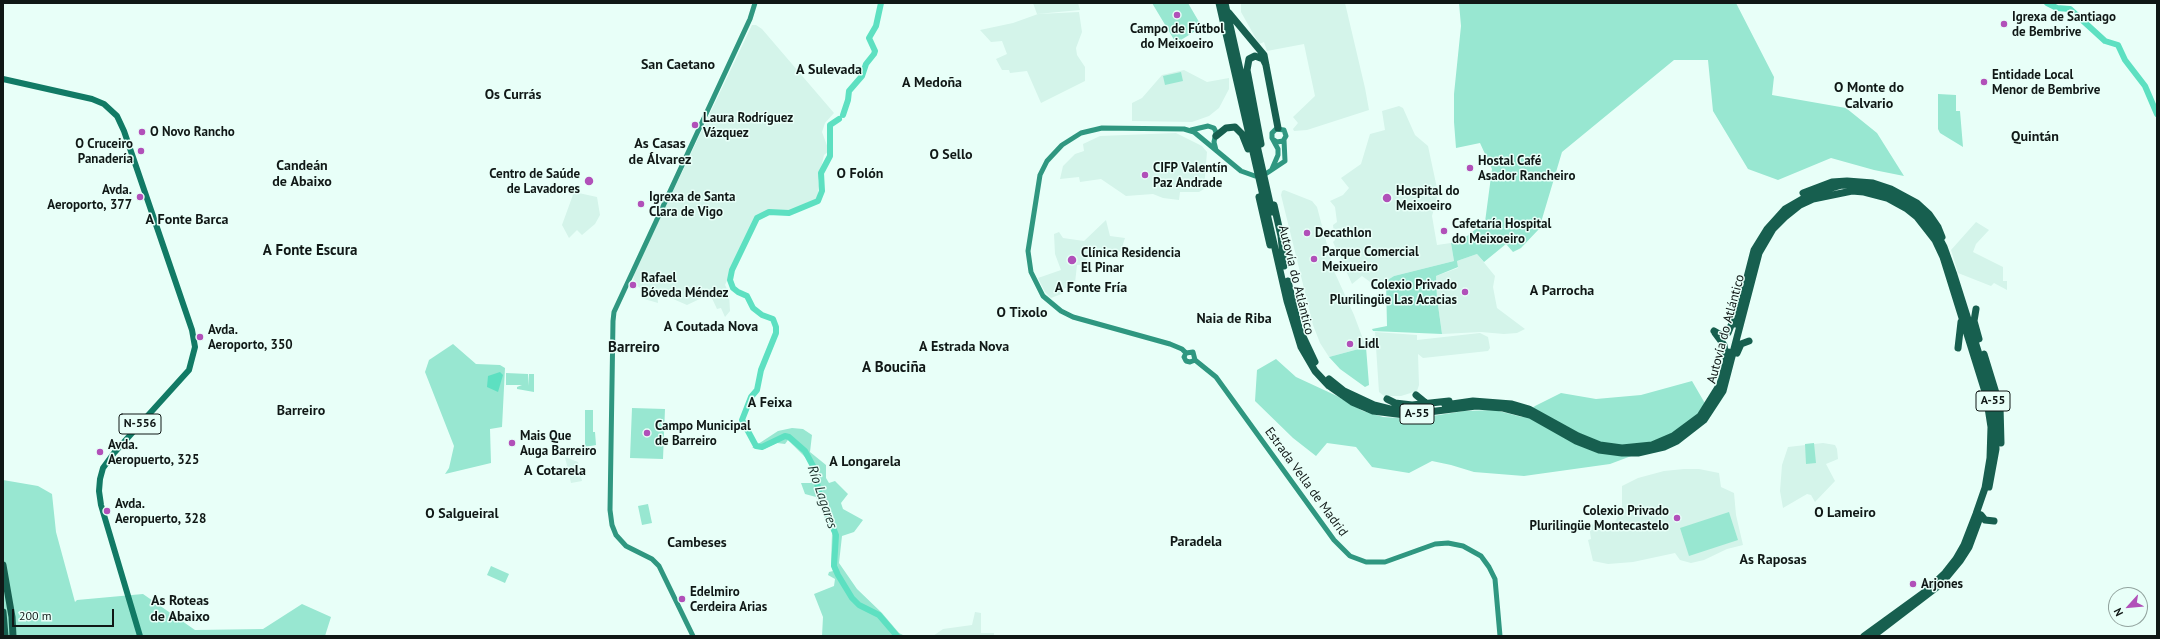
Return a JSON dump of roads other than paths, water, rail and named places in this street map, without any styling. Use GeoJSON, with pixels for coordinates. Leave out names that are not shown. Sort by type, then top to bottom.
{"type":"FeatureCollection","features":[{"type":"Feature","properties":{"kind":"highway","name":"Autovía do Atlántico"},"geometry":{"type":"LineString","coordinates":[[1219,3],[1284,287],[1300,347],[1315,371],[1339,394],[1373,411],[1406,415],[1476,406],[1503,408],[1530,416],[1589,447],[1610,452],[1638,453],[1664,447],[1693,430],[1713,409],[1723,391],[1759,253],[1773,229],[1800,205],[1827,195],[1852,191],[1864,192],[1887,198],[1907,209],[1923,224],[1935,240],[1943,257],[1986,395],[1991,421],[1992,442],[1988,476],[1971,528],[1956,559],[1938,580],[1864,636]]}},
{"type":"Feature","properties":{"kind":"highway","name":"Autovía do Atlántico"},"geometry":{"type":"LineString","coordinates":[[1225,3],[1299,328],[1307,348],[1324,374],[1344,391],[1374,405],[1398,410],[1426,408],[1473,401],[1512,404],[1529,409],[1578,436],[1600,445],[1622,448],[1652,445],[1673,436],[1700,416],[1720,384],[1754,250],[1760,237],[1775,218],[1790,201],[1819,186],[1846,181],[1873,183],[1891,188],[1917,203],[1938,227],[1991,393],[1996,428],[1995,459]]}},
{"type":"Feature","properties":{"kind":"highway"},"geometry":{"type":"LineString","coordinates":[[1225,3],[1229,14],[1262,52],[1266,65],[1278,128]]}},
{"type":"Feature","properties":{"kind":"highway"},"geometry":{"type":"LineString","coordinates":[[1266,65],[1263,59],[1255,56],[1249,59],[1247,70],[1264,159],[1281,236],[1284,266]]}},
{"type":"Feature","properties":{"kind":"highway"},"geometry":{"type":"LineString","coordinates":[[1235,95],[1266,228],[1279,276],[1284,287]]}},
{"type":"Feature","properties":{"kind":"highway"},"geometry":{"type":"LineString","coordinates":[[1216,137],[1226,128],[1235,127],[1242,134],[1248,149]]}},
{"type":"Feature","properties":{"kind":"highway"},"geometry":{"type":"LineString","coordinates":[[1726,362],[1724,345],[1714,332],[1724,334],[1730,330],[1745,281]]}},
{"type":"Feature","properties":{"kind":"highway"},"geometry":{"type":"LineString","coordinates":[[1976,309],[1974,314],[1975,326],[2000,406],[2001,439],[1995,459]]}},
{"type":"Feature","properties":{"kind":"highway"},"geometry":{"type":"LineString","coordinates":[[1961,314],[1962,330],[1958,348],[1965,344],[1973,353]]}},
{"type":"Feature","properties":{"kind":"highway"},"geometry":{"type":"LineString","coordinates":[[1723,391],[1731,376],[1740,346],[1743,343],[1749,342],[1743,337],[1743,315]]}},
{"type":"Feature","properties":{"kind":"highway"},"geometry":{"type":"LineString","coordinates":[[1387,399],[1402,404],[1425,402],[1419,392]]}},
{"type":"Feature","properties":{"kind":"highway","name":"A-55"},"geometry":{"type":"LineString","coordinates":[[1425,402],[1484,398],[1512,404]]}},
{"type":"Feature","properties":{"kind":"highway","name":"A-55"},"geometry":{"type":"LineString","coordinates":[[1873,636],[1929,595],[1949,576],[1969,547],[1993,476],[1995,459]]}},
{"type":"Feature","properties":{"kind":"highway"},"geometry":{"type":"LineString","coordinates":[[1981,515],[1985,520],[1994,522]]}},
{"type":"Feature","properties":{"kind":"highway"},"geometry":{"type":"LineString","coordinates":[[3,565],[12,617],[13,636]]}},
{"type":"Feature","properties":{"kind":"highway"},"geometry":{"type":"LineString","coordinates":[[3,612],[4,636]]}},
{"type":"Feature","properties":{"kind":"main road"},"geometry":{"type":"LineString","coordinates":[[693,636],[659,566],[652,559],[626,546],[616,535],[612,525],[610,506],[612,321],[614,312],[750,19],[755,3]]}},
{"type":"Feature","properties":{"kind":"main road","name":"N-556"},"geometry":{"type":"LineString","coordinates":[[3,79],[92,99],[104,104],[117,116],[124,131],[192,330],[195,347],[189,370],[114,453],[105,465],[100,479],[99,496],[101,505],[140,636]]}},
{"type":"Feature","properties":{"kind":"main road"},"geometry":{"type":"LineString","coordinates":[[1216,137],[1211,141],[1204,139],[1201,133],[1204,127],[1212,126],[1216,132],[1216,137],[1216,151]]}},
{"type":"Feature","properties":{"kind":"main road","name":"Estrada Vella de Madrid"},"geometry":{"type":"LineString","coordinates":[[1204,127],[1188,130],[1102,128],[1081,133],[1062,145],[1047,161],[1040,175],[1028,251],[1031,272],[1038,288],[1048,301],[1061,311],[1093,323],[1170,344],[1182,349],[1186,353],[1193,352],[1196,356],[1195,360],[1216,377],[1334,540],[1350,556],[1366,562],[1384,562],[1435,544],[1448,542],[1463,546],[1481,556],[1489,567],[1494,579],[1500,636]]}},
{"type":"Feature","properties":{"kind":"main road"},"geometry":{"type":"LineString","coordinates":[[1278,128],[1285,132],[1285,161],[1277,167],[1281,157],[1274,140],[1273,131],[1278,128]]}},
{"type":"Feature","properties":{"kind":"main road","name":"Estrada Vella de Madrid"},"geometry":{"type":"LineString","coordinates":[[1188,130],[1204,139],[1216,151],[1246,173],[1262,175],[1277,167]]}},
{"type":"Feature","properties":{"kind":"main road"},"geometry":{"type":"LineString","coordinates":[[1274,140],[1279,142],[1284,140]]}},
{"type":"Feature","properties":{"kind":"main road"},"geometry":{"type":"LineString","coordinates":[[1270,171],[1275,164],[1278,149]]}},
{"type":"Feature","properties":{"kind":"waterway","name":"Río Lagares"},"geometry":{"type":"LineString","coordinates":[[843,115],[848,100],[849,91],[862,76],[866,64],[874,54],[875,51],[869,38],[876,26],[881,3]]}},
{"type":"Feature","properties":{"kind":"waterway"},"geometry":{"type":"LineString","coordinates":[[2047,3],[2057,8],[2070,9],[2105,41],[2118,45],[2125,60],[2145,86],[2157,114]]}},
{"type":"Feature","properties":{"kind":"waterway","name":"Río Lagares"},"geometry":{"type":"LineString","coordinates":[[839,119],[830,125],[830,156],[821,173],[822,191],[818,201],[789,213],[769,212],[757,218],[732,270],[730,280],[733,288],[747,296],[753,308],[762,315],[773,319],[776,327],[776,333],[761,370],[757,390],[751,397],[742,420],[756,446],[762,447],[785,436],[789,437],[805,451],[813,466],[819,492],[836,535],[834,566],[838,575],[852,598],[859,605],[879,615],[897,636]]}},
{"type":"Feature","properties":{"kind":"place","name":"Campo de Fútbol do Meixoeiro"},"geometry":{"type":"Point","coordinates":[1177,15]}},
{"type":"Feature","properties":{"kind":"place","name":"Igrexa de Santiago de Bembrive"},"geometry":{"type":"Point","coordinates":[2004,24]}},
{"type":"Feature","properties":{"kind":"place","name":"Entidade Local Menor de Bembrive"},"geometry":{"type":"Point","coordinates":[1984,82]}},
{"type":"Feature","properties":{"kind":"place","name":"Laura Rodríguez Vázquez"},"geometry":{"type":"Point","coordinates":[695,125]}},
{"type":"Feature","properties":{"kind":"place","name":"O Novo Rancho"},"geometry":{"type":"Point","coordinates":[142,132]}},
{"type":"Feature","properties":{"kind":"place","name":"O Cruceiro Panadería"},"geometry":{"type":"Point","coordinates":[141,151]}},
{"type":"Feature","properties":{"kind":"place","name":"Hostal Café Asador Rancheiro"},"geometry":{"type":"Point","coordinates":[1470,168]}},
{"type":"Feature","properties":{"kind":"place","name":"CIFP Valentín Paz Andrade"},"geometry":{"type":"Point","coordinates":[1145,175]}},
{"type":"Feature","properties":{"kind":"place","name":"Centro de Saúde de Lavadores"},"geometry":{"type":"Point","coordinates":[589,181]}},
{"type":"Feature","properties":{"kind":"place","name":"Avda. Aeroporto, 377"},"geometry":{"type":"Point","coordinates":[140,197]}},
{"type":"Feature","properties":{"kind":"place","name":"Hospital do Meixoeiro"},"geometry":{"type":"Point","coordinates":[1387,198]}},
{"type":"Feature","properties":{"kind":"place","name":"Igrexa de Santa Clara de Vigo"},"geometry":{"type":"Point","coordinates":[641,204]}},
{"type":"Feature","properties":{"kind":"place","name":"Cafetaría Hospital do Meixoeiro"},"geometry":{"type":"Point","coordinates":[1444,231]}},
{"type":"Feature","properties":{"kind":"place","name":"Decathlon"},"geometry":{"type":"Point","coordinates":[1307,233]}},
{"type":"Feature","properties":{"kind":"place","name":"Parque Comercial Meixueiro"},"geometry":{"type":"Point","coordinates":[1314,259]}},
{"type":"Feature","properties":{"kind":"place","name":"Clínica Residencia El Pinar"},"geometry":{"type":"Point","coordinates":[1072,260]}},
{"type":"Feature","properties":{"kind":"place","name":"Rafael Bóveda Méndez"},"geometry":{"type":"Point","coordinates":[633,285]}},
{"type":"Feature","properties":{"kind":"place","name":"Colexio Privado Plurilingüe Las Acacias"},"geometry":{"type":"Point","coordinates":[1465,292]}},
{"type":"Feature","properties":{"kind":"place","name":"Avda. Aeroporto, 350"},"geometry":{"type":"Point","coordinates":[200,337]}},
{"type":"Feature","properties":{"kind":"place","name":"Lidl"},"geometry":{"type":"Point","coordinates":[1350,344]}},
{"type":"Feature","properties":{"kind":"place","name":"Campo Municipal de Barreiro"},"geometry":{"type":"Point","coordinates":[647,433]}},
{"type":"Feature","properties":{"kind":"place","name":"Mais Que Auga Barreiro"},"geometry":{"type":"Point","coordinates":[512,443]}},
{"type":"Feature","properties":{"kind":"place","name":"Avda. Aeropuerto, 325"},"geometry":{"type":"Point","coordinates":[100,452]}},
{"type":"Feature","properties":{"kind":"place","name":"Avda. Aeropuerto, 328"},"geometry":{"type":"Point","coordinates":[107,511]}},
{"type":"Feature","properties":{"kind":"place","name":"Colexio Privado Plurilingüe Montecastelo"},"geometry":{"type":"Point","coordinates":[1677,518]}},
{"type":"Feature","properties":{"kind":"place","name":"Arjones"},"geometry":{"type":"Point","coordinates":[1913,584]}},
{"type":"Feature","properties":{"kind":"place","name":"Edelmiro Cerdeira Arias"},"geometry":{"type":"Point","coordinates":[682,599]}},
{"type":"Feature","properties":{"kind":"district","name":"San Caetano"},"geometry":{"type":"Point","coordinates":[678,65]}},
{"type":"Feature","properties":{"kind":"district","name":"A Sulevada"},"geometry":{"type":"Point","coordinates":[829,70]}},
{"type":"Feature","properties":{"kind":"district","name":"A Medoña"},"geometry":{"type":"Point","coordinates":[932,83]}},
{"type":"Feature","properties":{"kind":"district","name":"Os Currás"},"geometry":{"type":"Point","coordinates":[513,95]}},
{"type":"Feature","properties":{"kind":"district","name":"O Monte do Calvario"},"geometry":{"type":"Point","coordinates":[1869,96]}},
{"type":"Feature","properties":{"kind":"district","name":"Quintán"},"geometry":{"type":"Point","coordinates":[2035,137]}},
{"type":"Feature","properties":{"kind":"district","name":"As Casas de Álvarez"},"geometry":{"type":"Point","coordinates":[660,152]}},
{"type":"Feature","properties":{"kind":"district","name":"O Sello"},"geometry":{"type":"Point","coordinates":[951,155]}},
{"type":"Feature","properties":{"kind":"district","name":"Candeán de Abaixo"},"geometry":{"type":"Point","coordinates":[302,174]}},
{"type":"Feature","properties":{"kind":"district","name":"O Folón"},"geometry":{"type":"Point","coordinates":[860,174]}},
{"type":"Feature","properties":{"kind":"district","name":"A Fonte Barca"},"geometry":{"type":"Point","coordinates":[187,220]}},
{"type":"Feature","properties":{"kind":"district","name":"A Fonte Escura"},"geometry":{"type":"Point","coordinates":[310,251]}},
{"type":"Feature","properties":{"kind":"district","name":"A Fonte Fría"},"geometry":{"type":"Point","coordinates":[1091,288]}},
{"type":"Feature","properties":{"kind":"district","name":"A Parrocha"},"geometry":{"type":"Point","coordinates":[1562,291]}},
{"type":"Feature","properties":{"kind":"district","name":"O Tixolo"},"geometry":{"type":"Point","coordinates":[1022,313]}},
{"type":"Feature","properties":{"kind":"district","name":"Naia de Riba"},"geometry":{"type":"Point","coordinates":[1234,319]}},
{"type":"Feature","properties":{"kind":"district","name":"A Coutada Nova"},"geometry":{"type":"Point","coordinates":[711,327]}},
{"type":"Feature","properties":{"kind":"district","name":"A Estrada Nova"},"geometry":{"type":"Point","coordinates":[964,347]}},
{"type":"Feature","properties":{"kind":"district","name":"Barreiro"},"geometry":{"type":"Point","coordinates":[634,348]}},
{"type":"Feature","properties":{"kind":"district","name":"A Bouciña"},"geometry":{"type":"Point","coordinates":[894,368]}},
{"type":"Feature","properties":{"kind":"district","name":"A Feixa"},"geometry":{"type":"Point","coordinates":[770,403]}},
{"type":"Feature","properties":{"kind":"district","name":"Barreiro"},"geometry":{"type":"Point","coordinates":[301,411]}},
{"type":"Feature","properties":{"kind":"district","name":"A Longarela"},"geometry":{"type":"Point","coordinates":[865,462]}},
{"type":"Feature","properties":{"kind":"district","name":"A Cotarela"},"geometry":{"type":"Point","coordinates":[555,471]}},
{"type":"Feature","properties":{"kind":"district","name":"O Lameiro"},"geometry":{"type":"Point","coordinates":[1845,513]}},
{"type":"Feature","properties":{"kind":"district","name":"O Salgueiral"},"geometry":{"type":"Point","coordinates":[462,514]}},
{"type":"Feature","properties":{"kind":"district","name":"Paradela"},"geometry":{"type":"Point","coordinates":[1196,542]}},
{"type":"Feature","properties":{"kind":"district","name":"Cambeses"},"geometry":{"type":"Point","coordinates":[697,543]}},
{"type":"Feature","properties":{"kind":"district","name":"As Raposas"},"geometry":{"type":"Point","coordinates":[1773,560]}},
{"type":"Feature","properties":{"kind":"district","name":"As Roteas de Abaixo"},"geometry":{"type":"Point","coordinates":[180,610]}}]}
